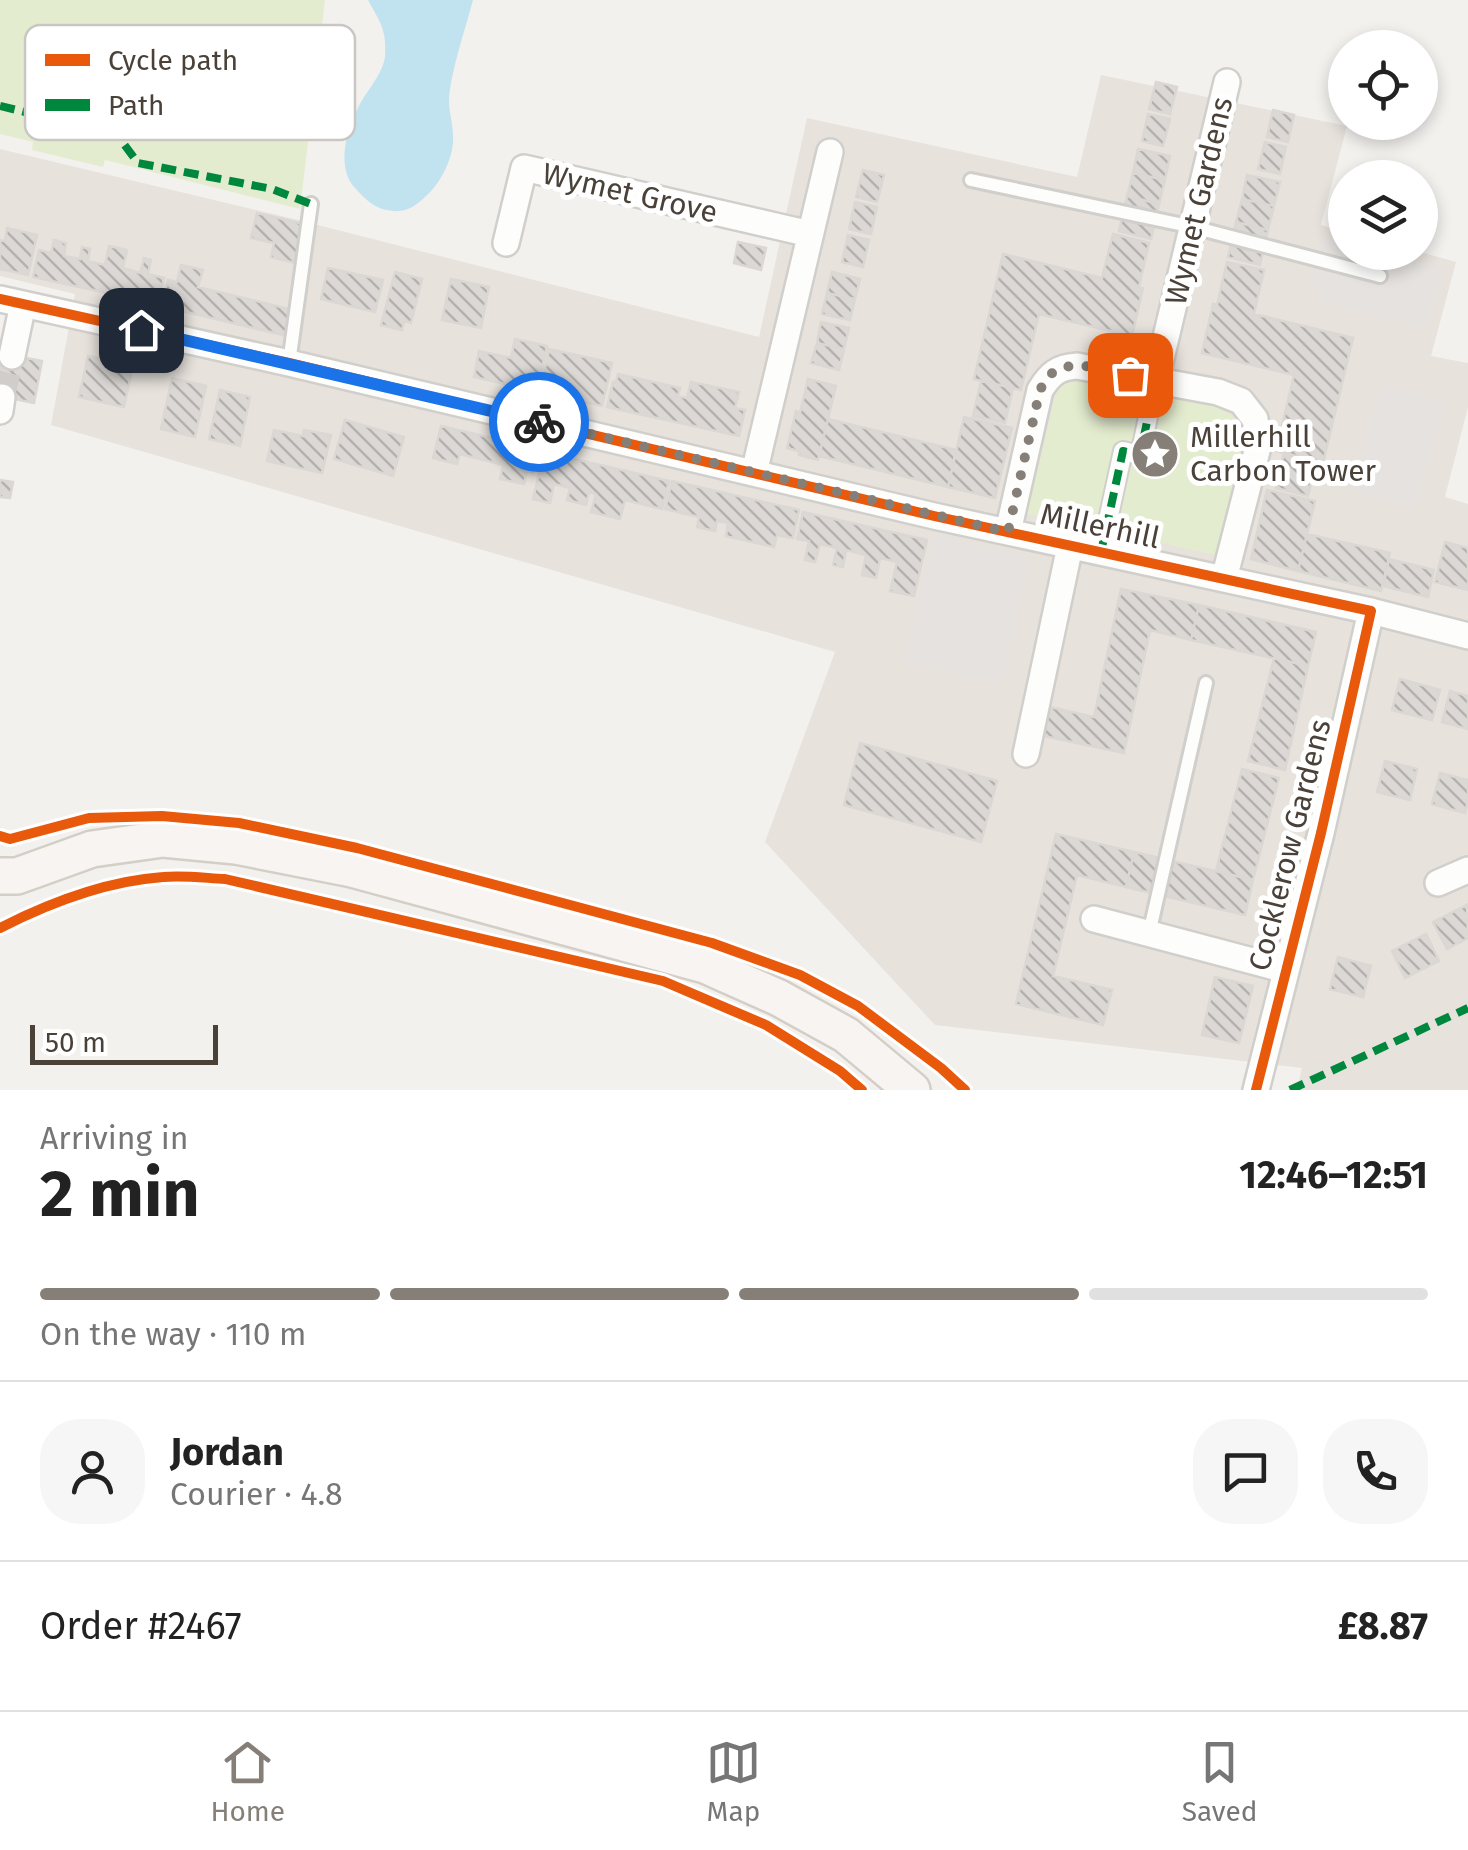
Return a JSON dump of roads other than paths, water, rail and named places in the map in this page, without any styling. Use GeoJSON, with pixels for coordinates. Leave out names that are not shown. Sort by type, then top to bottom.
{"type":"FeatureCollection","features":[{"type":"Feature","properties":{"kind":"main road"},"geometry":{"type":"LineString","coordinates":[[0,876],[17,876],[92,849],[163,839],[236,846],[352,870],[705,964],[779,998],[846,1036],[912,1090]]}},
{"type":"Feature","properties":{"kind":"street","name":"Wymet Gardens"},"geometry":{"type":"LineString","coordinates":[[1156,380],[1227,82]]}},
{"type":"Feature","properties":{"kind":"street"},"geometry":{"type":"LineString","coordinates":[[754,473],[830,152]]}},
{"type":"Feature","properties":{"kind":"street","name":"Wymet Grove"},"geometry":{"type":"LineString","coordinates":[[506,242],[524,168],[810,234]]}},
{"type":"Feature","properties":{"kind":"street"},"geometry":{"type":"LineString","coordinates":[[12,301],[12,356]]}},
{"type":"Feature","properties":{"kind":"street","name":"Millerhill"},"geometry":{"type":"LineString","coordinates":[[12,301],[1468,636]]}},
{"type":"Feature","properties":{"kind":"street"},"geometry":{"type":"LineString","coordinates":[[1008,532],[1040,390],[1049,375],[1064,367],[1078,366],[1218,392],[1241,401],[1256,419],[1259,443],[1224,579]]}},
{"type":"Feature","properties":{"kind":"street"},"geometry":{"type":"LineString","coordinates":[[1101,552],[1124,451],[1140,455],[1156,380]]}},
{"type":"Feature","properties":{"kind":"street"},"geometry":{"type":"LineString","coordinates":[[1026,754],[1070,546]]}},
{"type":"Feature","properties":{"kind":"street","name":"Cocklerow Gardens"},"geometry":{"type":"LineString","coordinates":[[1256,1090],[1321,833],[1371,611]]}},
{"type":"Feature","properties":{"kind":"street"},"geometry":{"type":"LineString","coordinates":[[1438,883],[1468,870]]}},
{"type":"Feature","properties":{"kind":"street"},"geometry":{"type":"LineString","coordinates":[[1094,920],[1286,970]]}},
{"type":"Feature","properties":{"kind":"lane"},"geometry":{"type":"LineString","coordinates":[[971,180],[1192,227],[1380,276]]}},
{"type":"Feature","properties":{"kind":"lane"},"geometry":{"type":"LineString","coordinates":[[289,364],[312,204]]}},
{"type":"Feature","properties":{"kind":"lane"},"geometry":{"type":"LineString","coordinates":[[1148,934],[1206,683]]}},
{"type":"Feature","properties":{"kind":"water"},"geometry":{"type":"Polygon","coordinates":[[[368,0],[473,0],[450,89],[450,159],[433,189],[414,206],[399,211],[382,209],[370,202],[356,189],[345,168],[347,140],[355,140],[355,114],[380,73],[385,57],[379,21],[368,0]]]}},
{"type":"Feature","properties":{"kind":"tunnel"},"geometry":{"type":"LineString","coordinates":[[2,397],[12,356]]}},
{"type":"Feature","properties":{"kind":"place","name":"Millerhill Carbon Tower"},"geometry":{"type":"Point","coordinates":[1155,454]}}]}
